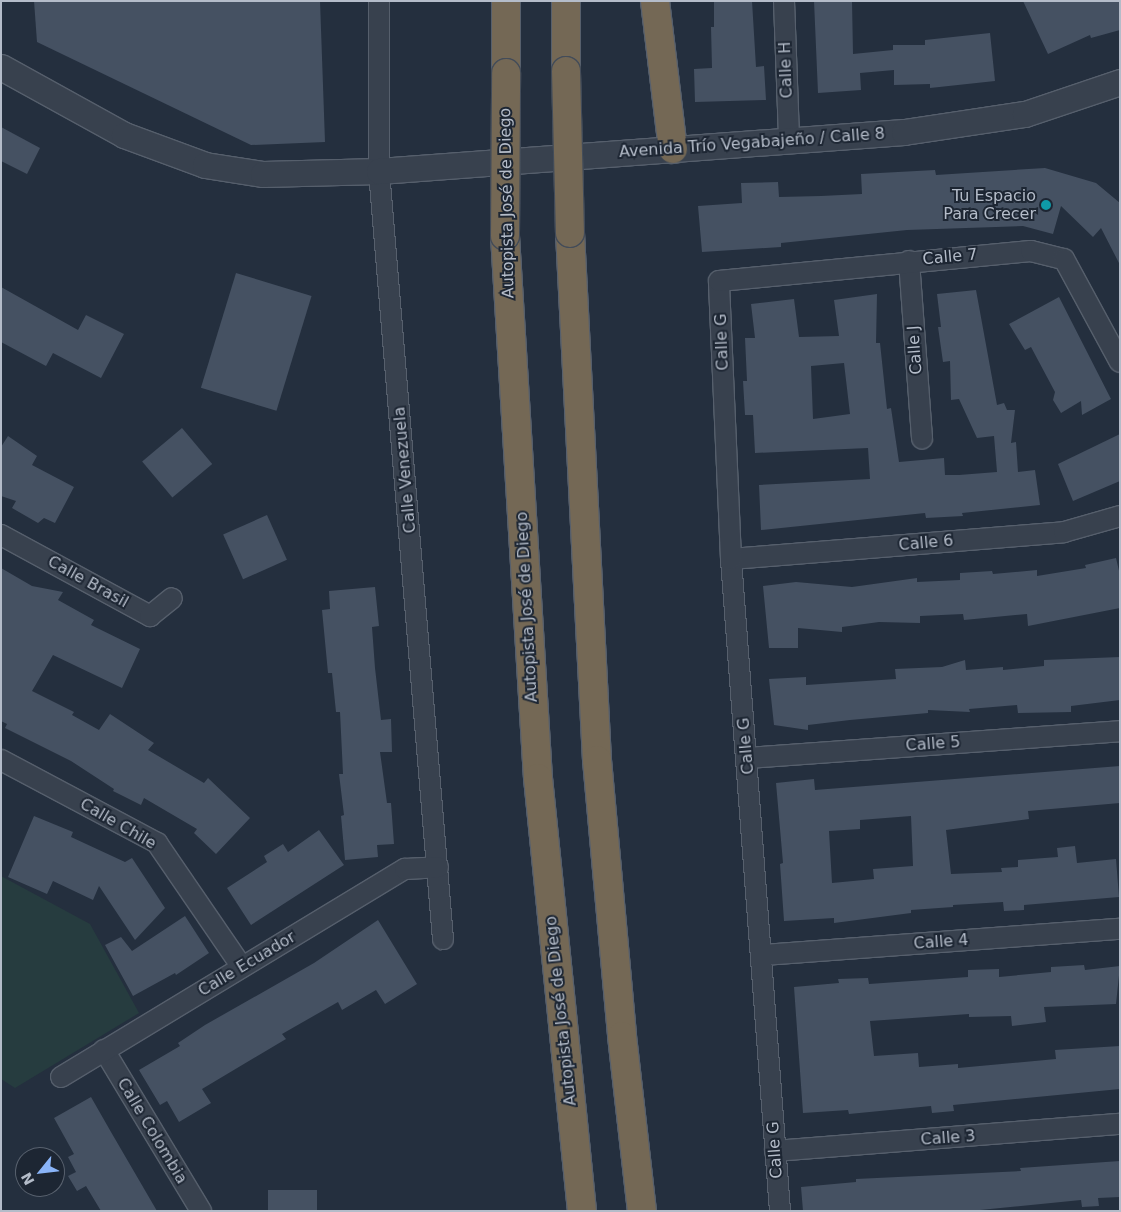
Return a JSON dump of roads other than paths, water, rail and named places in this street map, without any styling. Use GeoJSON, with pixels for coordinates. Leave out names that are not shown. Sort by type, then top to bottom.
{"type":"FeatureCollection","features":[{"type":"Feature","properties":{"kind":"highway","name":"Autopista José de Diego"},"geometry":{"type":"LineString","coordinates":[[506,1],[505,236],[538,778],[582,1211]]}},
{"type":"Feature","properties":{"kind":"highway"},"geometry":{"type":"LineString","coordinates":[[566,1],[570,233],[597,760],[622,1036],[642,1211]]}},
{"type":"Feature","properties":{"kind":"highway"},"geometry":{"type":"LineString","coordinates":[[655,1],[673,149]]}},
{"type":"Feature","properties":{"kind":"street","name":"Calle Venezuela"},"geometry":{"type":"LineString","coordinates":[[379,1],[379,171],[443,939]]}},
{"type":"Feature","properties":{"kind":"street","name":"Calle H"},"geometry":{"type":"LineString","coordinates":[[784,1],[789,139]]}},
{"type":"Feature","properties":{"kind":"street","name":"Avenida Trío Vegabajeño / Calle 8"},"geometry":{"type":"LineString","coordinates":[[1,67],[124,136],[205,165],[263,174],[379,171],[789,139],[904,132],[1026,114],[1120,82]]}},
{"type":"Feature","properties":{"kind":"street","name":"Calle 7"},"geometry":{"type":"LineString","coordinates":[[719,282],[909,261],[1031,251],[1064,259],[1120,362]]}},
{"type":"Feature","properties":{"kind":"street","name":"Calle J"},"geometry":{"type":"LineString","coordinates":[[909,261],[922,439]]}},
{"type":"Feature","properties":{"kind":"street","name":"Calle G"},"geometry":{"type":"LineString","coordinates":[[719,282],[731,559],[763,955],[780,1211]]}},
{"type":"Feature","properties":{"kind":"street","name":"Calle 6"},"geometry":{"type":"LineString","coordinates":[[731,559],[1064,532],[1120,516]]}},
{"type":"Feature","properties":{"kind":"street","name":"Calle Brasil"},"geometry":{"type":"LineString","coordinates":[[1,535],[150,616],[172,598]]}},
{"type":"Feature","properties":{"kind":"street","name":"Calle 5"},"geometry":{"type":"LineString","coordinates":[[747,758],[1120,731]]}},
{"type":"Feature","properties":{"kind":"street","name":"Calle Chile"},"geometry":{"type":"LineString","coordinates":[[1,760],[157,843],[242,968]]}},
{"type":"Feature","properties":{"kind":"street","name":"Calle Ecuador"},"geometry":{"type":"LineString","coordinates":[[62,1076],[406,869],[438,867]]}},
{"type":"Feature","properties":{"kind":"street","name":"Calle 4"},"geometry":{"type":"LineString","coordinates":[[763,955],[1120,929]]}},
{"type":"Feature","properties":{"kind":"street","name":"Calle Colombia"},"geometry":{"type":"LineString","coordinates":[[104,1050],[201,1211]]}},
{"type":"Feature","properties":{"kind":"street","name":"Calle 3"},"geometry":{"type":"LineString","coordinates":[[776,1151],[1120,1124]]}},
{"type":"Feature","properties":{"kind":"place","name":"Tu Espacio Para Crecer"},"geometry":{"type":"Point","coordinates":[1046,205]}}]}
